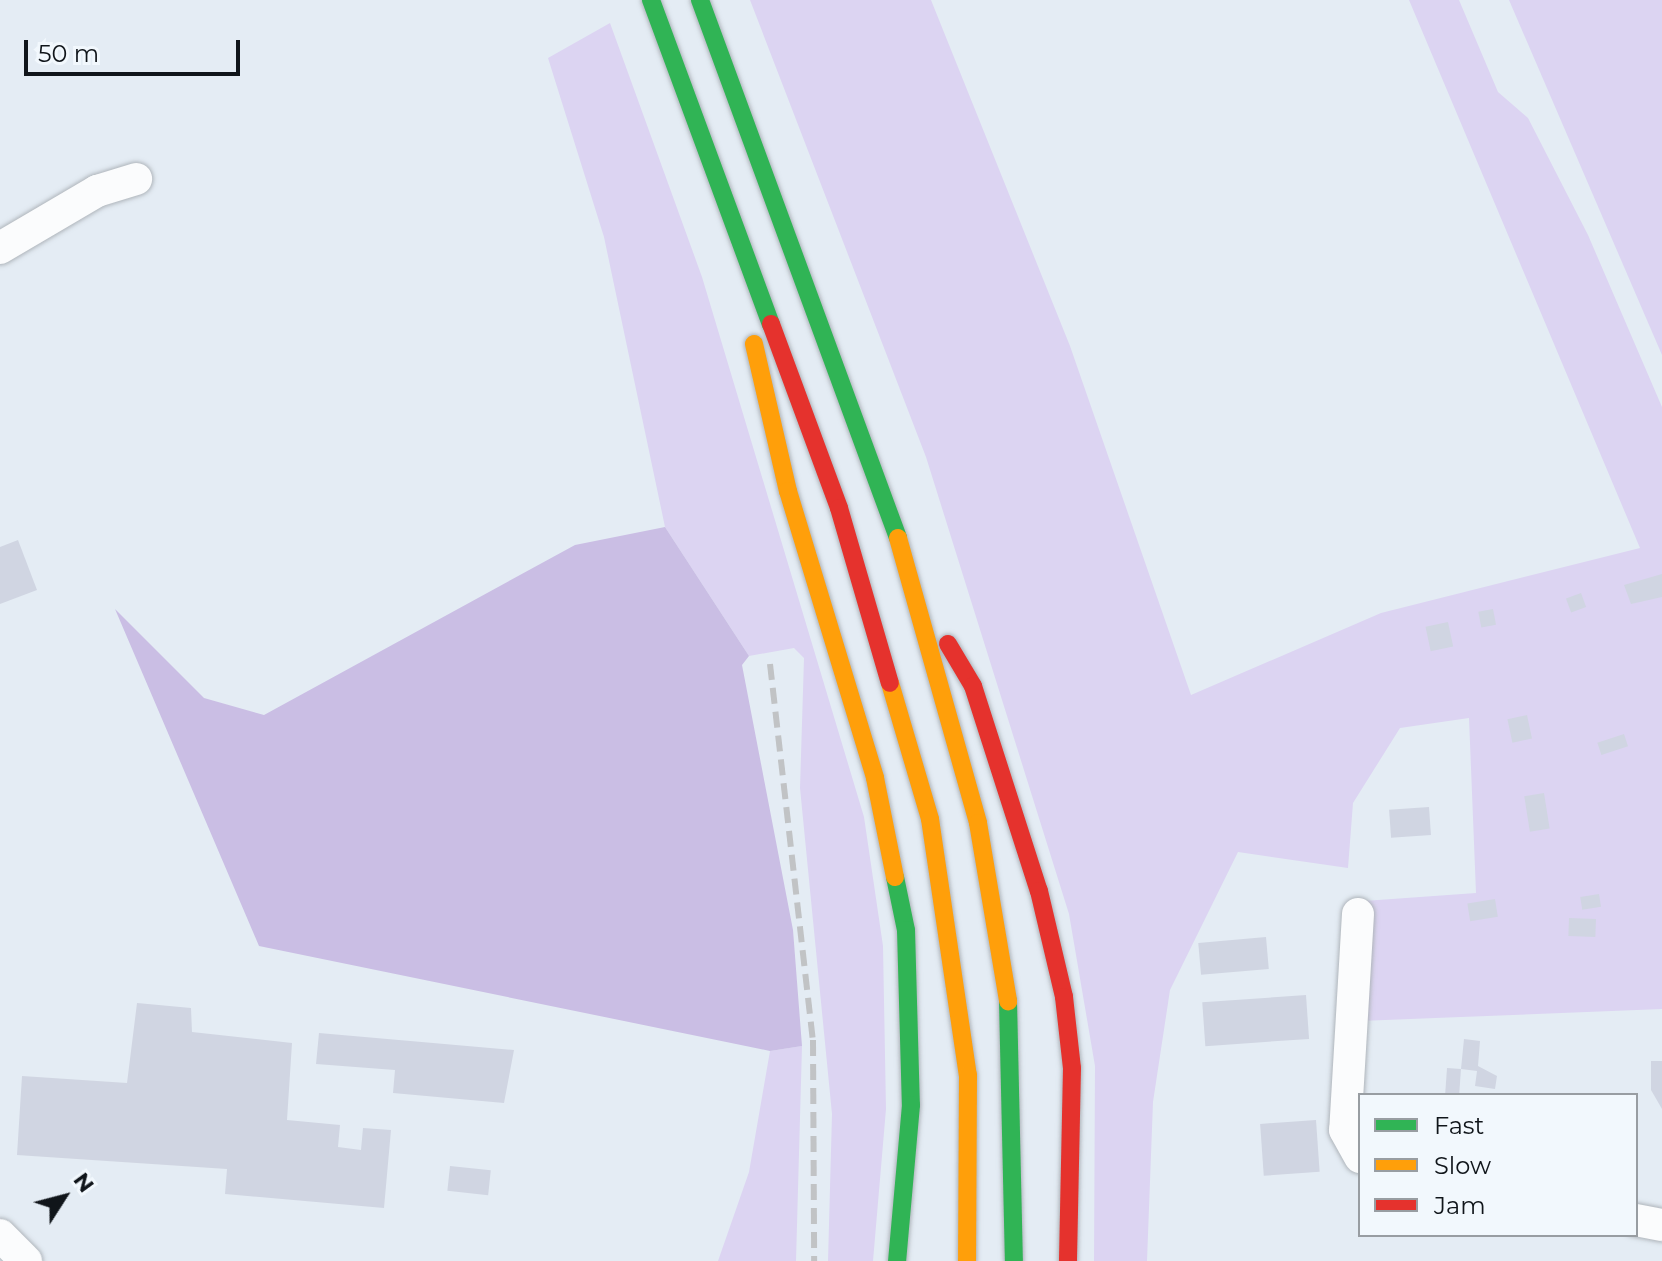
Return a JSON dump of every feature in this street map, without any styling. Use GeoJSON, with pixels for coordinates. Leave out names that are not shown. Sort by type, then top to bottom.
{"type":"FeatureCollection","features":[{"type":"Feature","properties":{"kind":"highway"},"geometry":{"type":"LineString","coordinates":[[651,0],[887,655],[930,819],[968,1075],[967,1261]]}},
{"type":"Feature","properties":{"kind":"highway"},"geometry":{"type":"LineString","coordinates":[[700,0],[918,594],[1003,944],[1015,1072],[1014,1261]]}},
{"type":"Feature","properties":{"kind":"highway"},"geometry":{"type":"LineString","coordinates":[[713,168],[788,491],[875,778],[906,930],[911,1105],[897,1261]]}},
{"type":"Feature","properties":{"kind":"highway"},"geometry":{"type":"LineString","coordinates":[[918,594],[973,686],[1039,891],[1072,1068],[1068,1261]]}},
{"type":"Feature","properties":{"kind":"street"},"geometry":{"type":"LineString","coordinates":[[0,248],[97,191],[136,179]]}},
{"type":"Feature","properties":{"kind":"street"},"geometry":{"type":"LineString","coordinates":[[1358,914],[1345,1130],[1358,1153]]}},
{"type":"Feature","properties":{"kind":"street"},"geometry":{"type":"LineString","coordinates":[[1638,1220],[1662,1225]]}},
{"type":"Feature","properties":{"kind":"street"},"geometry":{"type":"LineString","coordinates":[[0,1235],[26,1261]]}},
{"type":"Feature","properties":{"kind":"shaded area"},"geometry":{"type":"Polygon","coordinates":[[[750,0],[931,0],[1070,346],[1191,695],[1381,613],[1640,548],[1409,0],[1459,0],[1498,92],[1528,118],[1588,235],[1662,407],[1662,1009],[1360,1021],[1364,901],[1476,893],[1469,718],[1400,728],[1353,803],[1348,868],[1238,852],[1170,990],[1153,1102],[1147,1261],[1094,1261],[1095,1066],[1069,914],[926,457],[750,0]]]}},
{"type":"Feature","properties":{"kind":"shaded area"},"geometry":{"type":"Polygon","coordinates":[[[1509,0],[1662,0],[1662,355],[1509,0]]]}},
{"type":"Feature","properties":{"kind":"shaded area"},"geometry":{"type":"Polygon","coordinates":[[[610,23],[702,277],[864,817],[883,946],[886,1109],[873,1261],[828,1261],[832,1114],[800,788],[804,658],[794,648],[749,656],[665,527],[604,237],[548,58],[610,23]]]}},
{"type":"Feature","properties":{"kind":"shaded area"},"geometry":{"type":"Polygon","coordinates":[[[665,527],[749,656],[742,665],[793,930],[802,1046],[770,1051],[259,946],[115,609],[204,698],[264,715],[575,545],[665,527]]]}},
{"type":"Feature","properties":{"kind":"shaded area"},"geometry":{"type":"Polygon","coordinates":[[[802,1046],[796,1261],[718,1261],[749,1172],[770,1051],[802,1046]]]}},
{"type":"Feature","properties":{"kind":"building"},"geometry":{"type":"Polygon","coordinates":[[[18,540],[37,590],[0,604],[0,547],[18,540]]]}},
{"type":"Feature","properties":{"kind":"building"},"geometry":{"type":"Polygon","coordinates":[[[1662,574],[1662,597],[1631,604],[1624,585],[1662,574]]]}},
{"type":"Feature","properties":{"kind":"building"},"geometry":{"type":"Polygon","coordinates":[[[1581,593],[1586,607],[1571,613],[1566,598],[1581,593]]]}},
{"type":"Feature","properties":{"kind":"building"},"geometry":{"type":"Polygon","coordinates":[[[1493,609],[1496,625],[1481,628],[1478,612],[1493,609]]]}},
{"type":"Feature","properties":{"kind":"building"},"geometry":{"type":"Polygon","coordinates":[[[1448,622],[1453,646],[1431,651],[1426,627],[1448,622]]]}},
{"type":"Feature","properties":{"kind":"building"},"geometry":{"type":"Polygon","coordinates":[[[1527,715],[1532,738],[1512,743],[1507,719],[1527,715]]]}},
{"type":"Feature","properties":{"kind":"building"},"geometry":{"type":"Polygon","coordinates":[[[1624,734],[1628,746],[1601,755],[1597,743],[1624,734]]]}},
{"type":"Feature","properties":{"kind":"building"},"geometry":{"type":"Polygon","coordinates":[[[1544,793],[1550,829],[1530,832],[1524,796],[1544,793]]]}},
{"type":"Feature","properties":{"kind":"building"},"geometry":{"type":"Polygon","coordinates":[[[1429,807],[1431,835],[1391,838],[1389,810],[1429,807]]]}},
{"type":"Feature","properties":{"kind":"building"},"geometry":{"type":"Polygon","coordinates":[[[1599,894],[1601,907],[1582,910],[1580,897],[1599,894]]]}},
{"type":"Feature","properties":{"kind":"building"},"geometry":{"type":"Polygon","coordinates":[[[1495,899],[1498,917],[1470,921],[1467,903],[1495,899]]]}},
{"type":"Feature","properties":{"kind":"building"},"geometry":{"type":"Polygon","coordinates":[[[1569,918],[1596,919],[1595,937],[1568,936],[1569,918]]]}},
{"type":"Feature","properties":{"kind":"building"},"geometry":{"type":"Polygon","coordinates":[[[1266,937],[1269,969],[1201,975],[1198,943],[1266,937]]]}},
{"type":"Feature","properties":{"kind":"building"},"geometry":{"type":"Polygon","coordinates":[[[1306,995],[1309,1039],[1205,1046],[1202,1002],[1306,995]]]}},
{"type":"Feature","properties":{"kind":"building"},"geometry":{"type":"Polygon","coordinates":[[[137,1003],[191,1008],[192,1032],[292,1043],[287,1120],[340,1125],[338,1147],[361,1150],[363,1128],[391,1130],[384,1208],[225,1194],[227,1169],[17,1155],[22,1076],[127,1083],[137,1003]]]}},
{"type":"Feature","properties":{"kind":"building"},"geometry":{"type":"Polygon","coordinates":[[[319,1033],[514,1050],[504,1103],[393,1093],[395,1070],[316,1064],[319,1033]]]}},
{"type":"Feature","properties":{"kind":"building"},"geometry":{"type":"Polygon","coordinates":[[[1464,1039],[1480,1041],[1478,1066],[1497,1076],[1495,1089],[1475,1086],[1477,1071],[1461,1069],[1464,1039]]]}},
{"type":"Feature","properties":{"kind":"building"},"geometry":{"type":"Polygon","coordinates":[[[1651,1061],[1662,1061],[1662,1109],[1651,1090],[1651,1061]]]}},
{"type":"Feature","properties":{"kind":"building"},"geometry":{"type":"Polygon","coordinates":[[[1447,1068],[1461,1069],[1459,1093],[1445,1093],[1447,1068]]]}},
{"type":"Feature","properties":{"kind":"building"},"geometry":{"type":"Polygon","coordinates":[[[1316,1120],[1320,1172],[1264,1176],[1260,1124],[1316,1120]]]}},
{"type":"Feature","properties":{"kind":"building"},"geometry":{"type":"Polygon","coordinates":[[[450,1166],[491,1170],[488,1195],[447,1191],[450,1166]]]}},
{"type":"Feature","properties":{"kind":"railway"},"geometry":{"type":"LineString","coordinates":[[770,664],[813,1040],[814,1261]]}},
{"type":"Feature","properties":{"kind":"traffic: fast"},"geometry":{"type":"LineString","coordinates":[[651,0],[771,324]]}},
{"type":"Feature","properties":{"kind":"traffic: fast"},"geometry":{"type":"LineString","coordinates":[[700,0],[898,538]]}},
{"type":"Feature","properties":{"kind":"traffic: fast"},"geometry":{"type":"LineString","coordinates":[[895,877],[906,930],[911,1105],[897,1261]]}},
{"type":"Feature","properties":{"kind":"traffic: fast"},"geometry":{"type":"LineString","coordinates":[[1008,1001],[1014,1261]]}},
{"type":"Feature","properties":{"kind":"traffic: slow"},"geometry":{"type":"LineString","coordinates":[[754,344],[788,491],[875,778],[895,877]]}},
{"type":"Feature","properties":{"kind":"traffic: slow"},"geometry":{"type":"LineString","coordinates":[[898,538],[978,823],[1008,1001]]}},
{"type":"Feature","properties":{"kind":"traffic: slow"},"geometry":{"type":"LineString","coordinates":[[890,683],[930,819],[968,1075],[967,1261]]}},
{"type":"Feature","properties":{"kind":"traffic: jam"},"geometry":{"type":"LineString","coordinates":[[771,324],[839,508],[890,683]]}},
{"type":"Feature","properties":{"kind":"traffic: jam"},"geometry":{"type":"LineString","coordinates":[[948,644],[973,686],[1039,891],[1064,997],[1072,1068],[1068,1261]]}}]}
